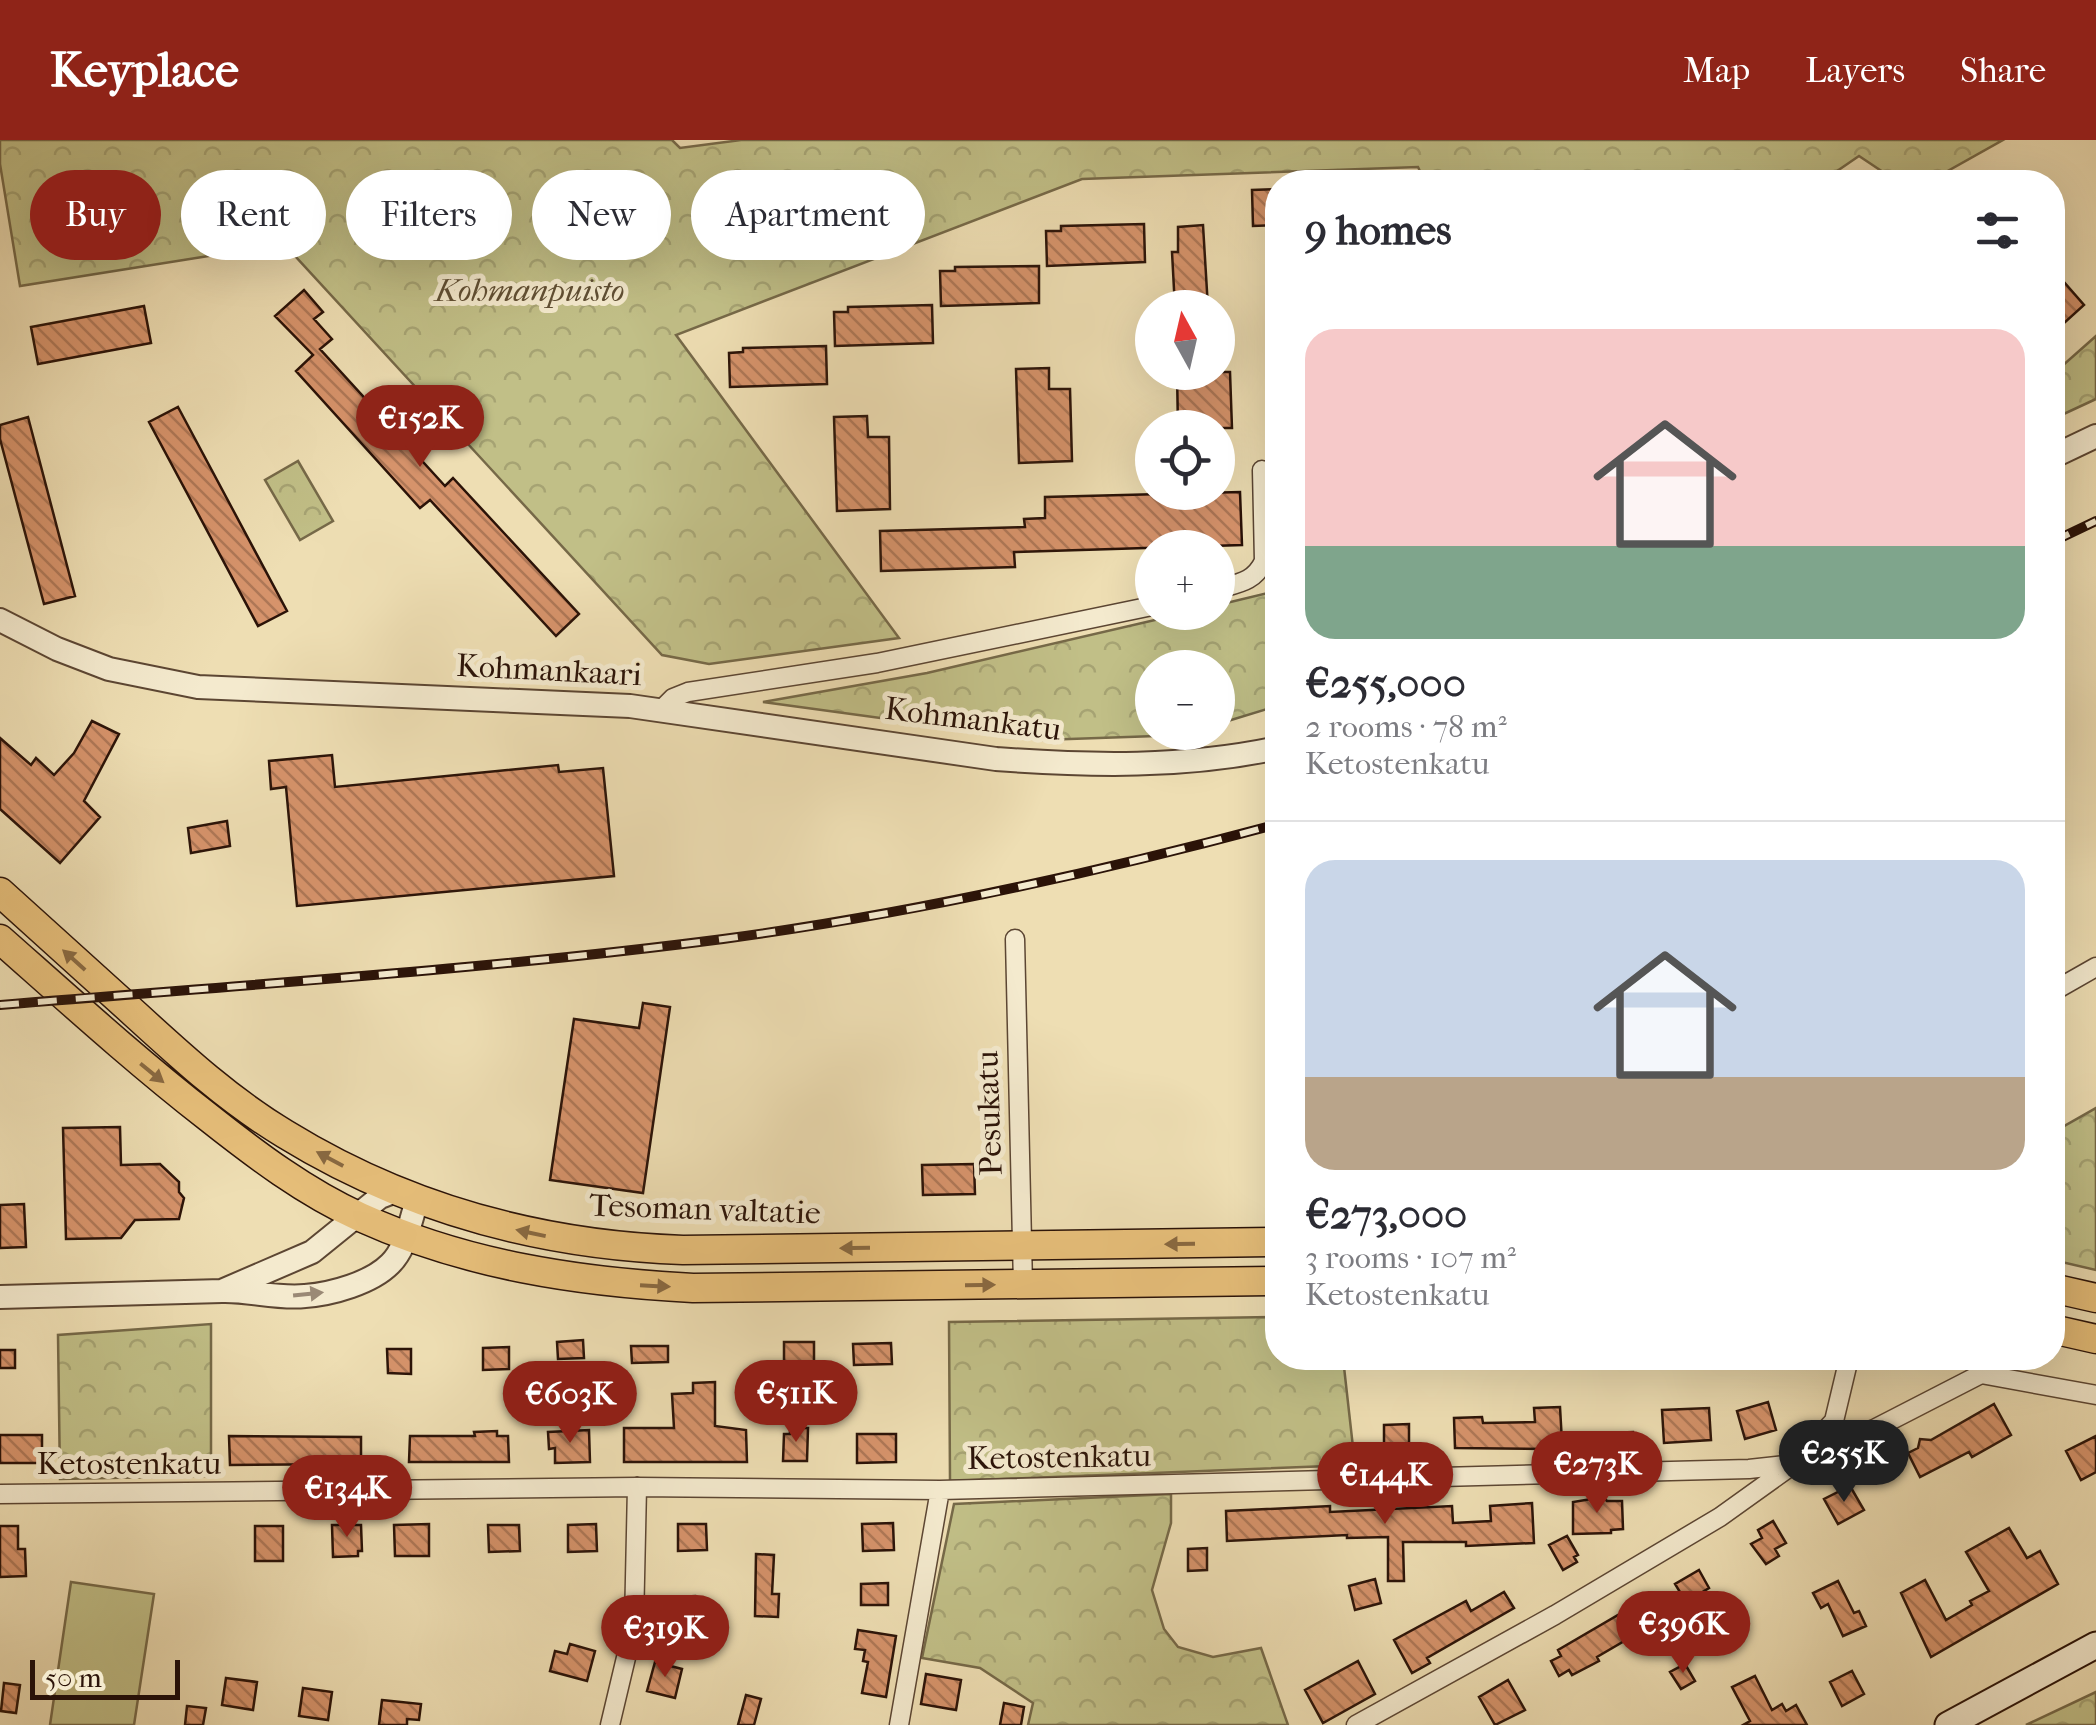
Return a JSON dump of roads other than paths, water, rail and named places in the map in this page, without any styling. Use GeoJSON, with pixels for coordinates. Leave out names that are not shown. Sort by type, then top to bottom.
{"type":"FeatureCollection","features":[{"type":"Feature","properties":{"kind":"main road","name":"Tesoman valtatie"},"geometry":{"type":"LineString","coordinates":[[0,892],[224,1092],[284,1134],[405,1196],[530,1233],[648,1249],[1265,1242]]}},
{"type":"Feature","properties":{"kind":"main road"},"geometry":{"type":"LineString","coordinates":[[0,939],[148,1070],[266,1163],[358,1216],[488,1262],[629,1285],[693,1288],[1265,1281]]}},
{"type":"Feature","properties":{"kind":"main road"},"geometry":{"type":"LineString","coordinates":[[2065,1291],[2096,1298]]}},
{"type":"Feature","properties":{"kind":"main road"},"geometry":{"type":"LineString","coordinates":[[2065,1331],[2096,1339]]}},
{"type":"Feature","properties":{"kind":"main road"},"geometry":{"type":"LineString","coordinates":[[1948,1725],[2096,1645]]}},
{"type":"Feature","properties":{"kind":"street"},"geometry":{"type":"LineString","coordinates":[[2065,451],[2096,436]]}},
{"type":"Feature","properties":{"kind":"street"},"geometry":{"type":"LineString","coordinates":[[1235,584],[1258,574],[1264,561],[1262,470]]}},
{"type":"Feature","properties":{"kind":"street","name":"Kohmankaari"},"geometry":{"type":"LineString","coordinates":[[0,620],[108,669],[198,687],[662,709],[673,698],[688,692],[877,663],[1135,610]]}},
{"type":"Feature","properties":{"kind":"street","name":"Kohmankatu"},"geometry":{"type":"LineString","coordinates":[[662,709],[996,759],[1054,763],[1164,764],[1265,750]]}},
{"type":"Feature","properties":{"kind":"street","name":"Pesukatu"},"geometry":{"type":"LineString","coordinates":[[1015,938],[1024,1285]]}},
{"type":"Feature","properties":{"kind":"street"},"geometry":{"type":"LineString","coordinates":[[2065,985],[2096,967]]}},
{"type":"Feature","properties":{"kind":"street"},"geometry":{"type":"LineString","coordinates":[[0,1298],[224,1290],[306,1296],[342,1288],[387,1267],[396,1256],[406,1236],[405,1196],[380,1198],[312,1252],[224,1290]]}},
{"type":"Feature","properties":{"kind":"street"},"geometry":{"type":"LineString","coordinates":[[1356,1725],[1556,1615],[1687,1537],[1794,1464],[1834,1420],[1847,1370]]}},
{"type":"Feature","properties":{"kind":"street","name":"Ketostenkatu"},"geometry":{"type":"LineString","coordinates":[[0,1494],[637,1487],[940,1490],[1749,1469],[1794,1464],[1876,1428],[1981,1374],[2096,1395]]}},
{"type":"Feature","properties":{"kind":"street"},"geometry":{"type":"LineString","coordinates":[[610,1725],[634,1624],[637,1487]]}},
{"type":"Feature","properties":{"kind":"street"},"geometry":{"type":"LineString","coordinates":[[899,1725],[940,1490]]}},
{"type":"Feature","properties":{"kind":"railway"},"geometry":{"type":"LineString","coordinates":[[2065,536],[2096,521]]}},
{"type":"Feature","properties":{"kind":"railway"},"geometry":{"type":"LineString","coordinates":[[0,1005],[452,968],[723,939],[1002,890],[1265,827]]}},
{"type":"Feature","properties":{"kind":"park label","name":"Kohmanpuisto"},"geometry":{"type":"Point","coordinates":[530,290]}}]}
